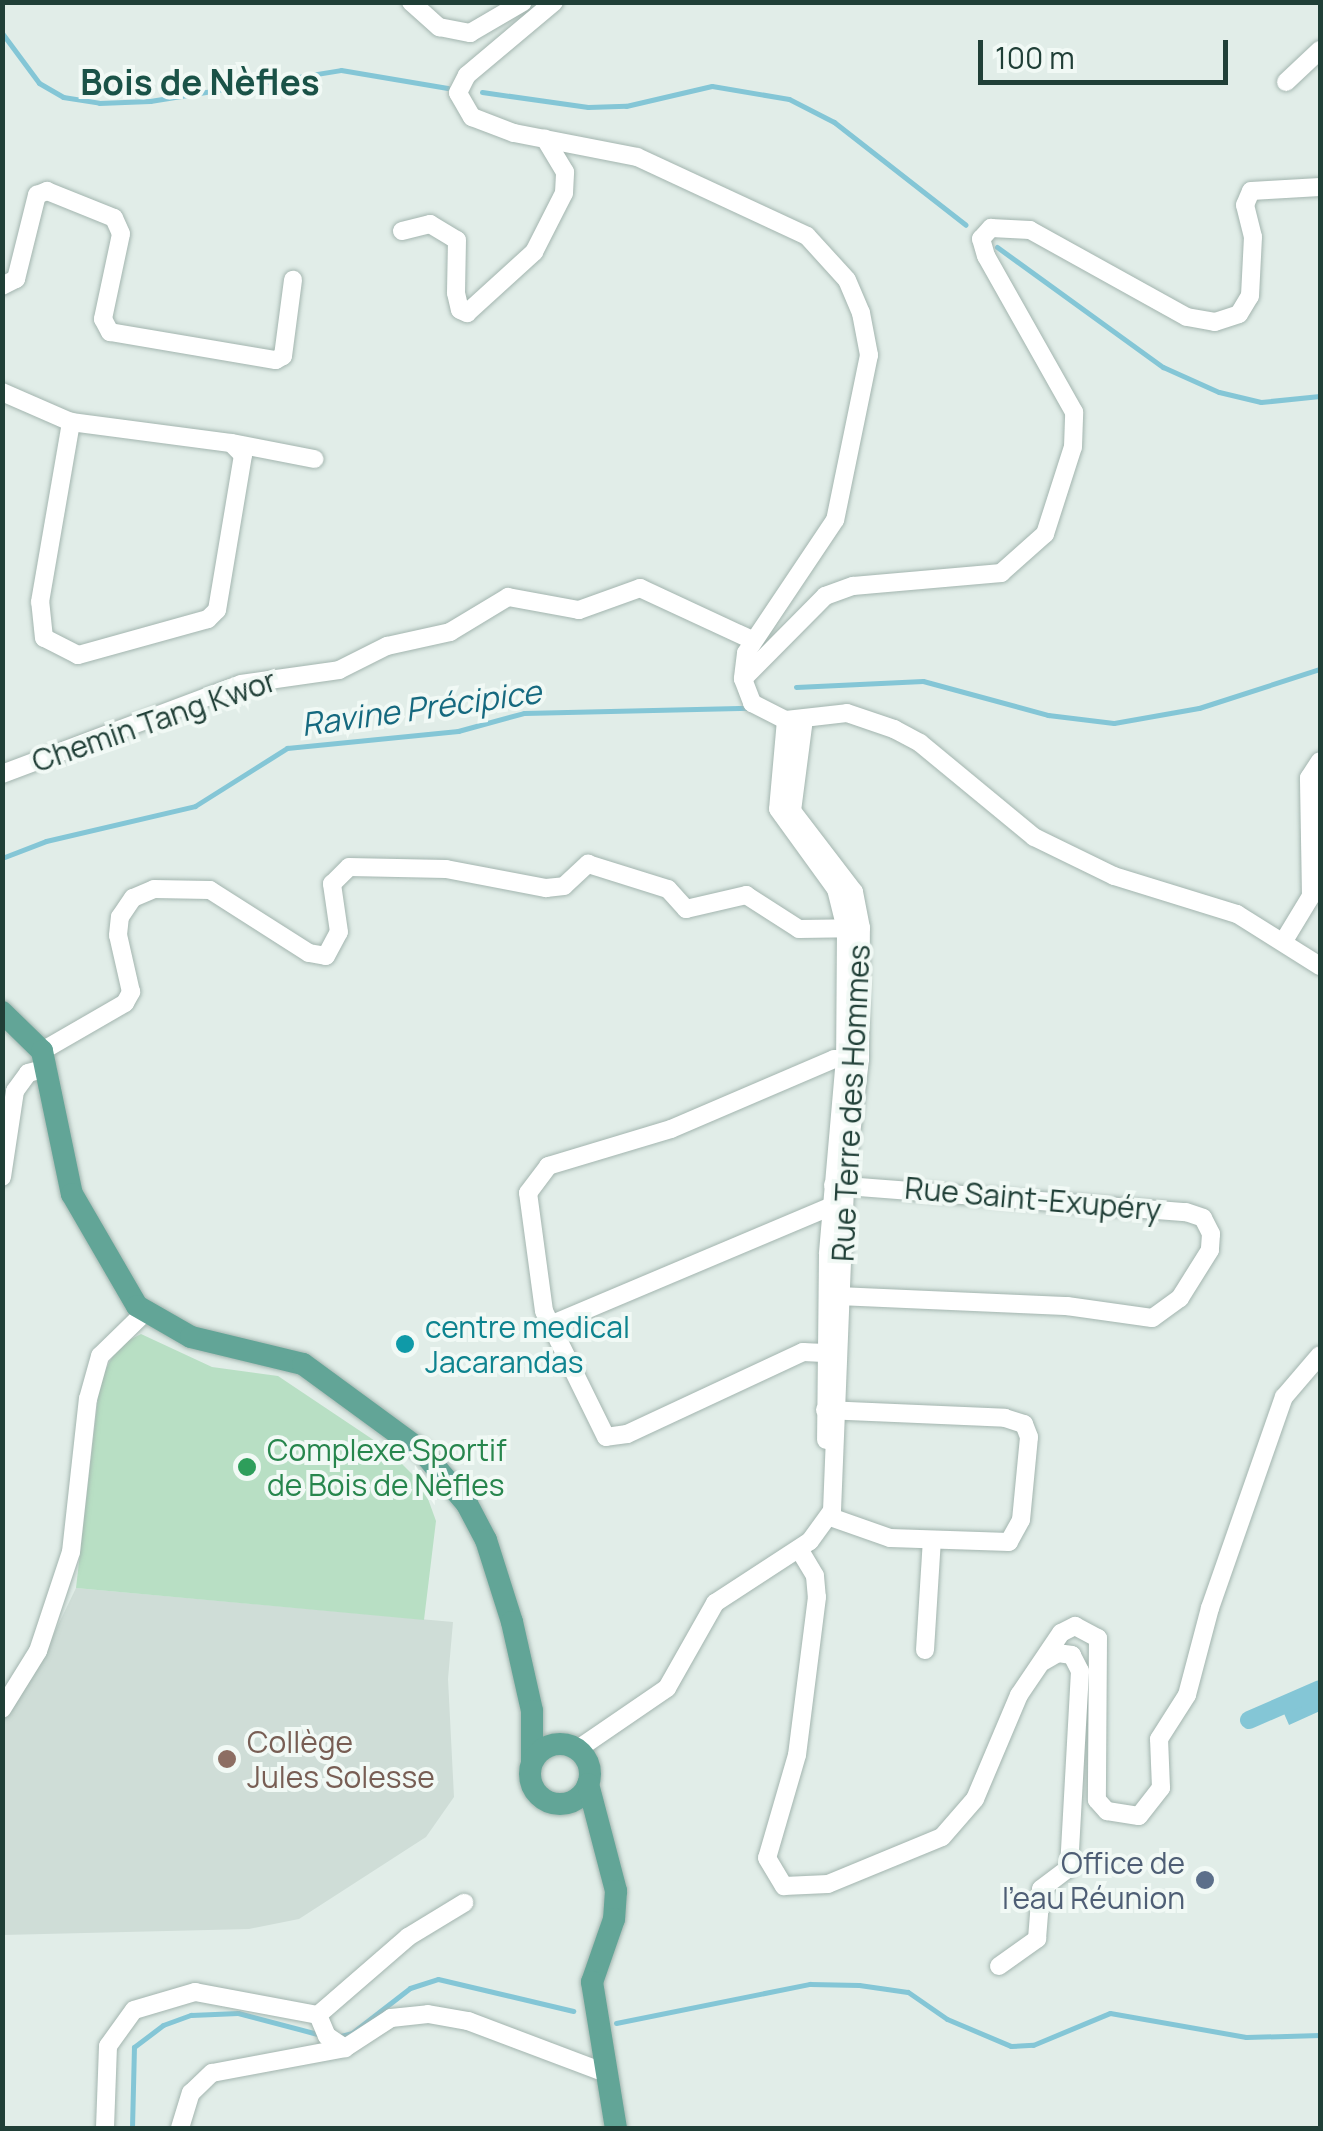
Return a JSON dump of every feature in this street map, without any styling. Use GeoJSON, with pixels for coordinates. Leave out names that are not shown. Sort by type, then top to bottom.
{"type":"FeatureCollection","features":[{"type":"Feature","properties":{"kind":"main road"},"geometry":{"type":"LineString","coordinates":[[2,1012],[45,1060],[72,1194],[114,1275],[144,1313],[191,1337],[302,1364],[422,1451],[467,1504],[486,1540],[532,1711],[533,1790],[547,1802],[565,1804],[603,1836]]}},
{"type":"Feature","properties":{"kind":"main road"},"geometry":{"type":"LineString","coordinates":[[532,1711],[589,1765],[588,1784],[616,1892],[614,1919],[592,1982],[616,2128]]}},
{"type":"Feature","properties":{"kind":"main road"},"geometry":{"type":"LineString","coordinates":[[532,1761],[567,1746]]}},
{"type":"Feature","properties":{"kind":"main road"},"geometry":{"type":"LineString","coordinates":[[565,1804],[588,1784]]}},
{"type":"Feature","properties":{"kind":"street"},"geometry":{"type":"LineString","coordinates":[[411,2],[439,27],[470,33],[522,2]]}},
{"type":"Feature","properties":{"kind":"street"},"geometry":{"type":"LineString","coordinates":[[554,2],[483,56],[458,93],[472,117],[545,139],[636,157],[807,236],[847,280],[861,312],[869,356],[836,520],[752,640],[742,679],[752,703],[796,720],[847,713],[894,729],[920,743],[1034,838],[1085,865],[1236,914],[1285,938],[1320,966]]}},
{"type":"Feature","properties":{"kind":"street"},"geometry":{"type":"LineString","coordinates":[[1286,82],[1320,50]]}},
{"type":"Feature","properties":{"kind":"street"},"geometry":{"type":"LineString","coordinates":[[402,231],[430,224],[457,240],[456,293],[460,310],[467,312],[534,252],[564,192],[565,172],[545,139]]}},
{"type":"Feature","properties":{"kind":"street"},"geometry":{"type":"LineString","coordinates":[[742,679],[825,596],[853,586],[1001,572],[1045,534],[1073,446],[1074,412],[986,256],[981,239],[991,228],[1030,230],[1187,318],[1216,322],[1238,314],[1250,296],[1250,192],[1320,187]]}},
{"type":"Feature","properties":{"kind":"street"},"geometry":{"type":"LineString","coordinates":[[2,286],[16,278],[37,195],[48,192],[114,218],[121,234],[102,319],[110,332],[276,360],[283,356],[293,280]]}},
{"type":"Feature","properties":{"kind":"street"},"geometry":{"type":"LineString","coordinates":[[2,392],[71,422],[231,443],[314,459]]}},
{"type":"Feature","properties":{"kind":"street"},"geometry":{"type":"LineString","coordinates":[[71,422],[40,602],[44,638],[78,654],[195,625],[218,610],[244,474],[243,455],[231,443]]}},
{"type":"Feature","properties":{"kind":"street","name":"Chemin Tang Kwor"},"geometry":{"type":"LineString","coordinates":[[2,774],[241,684],[339,670],[387,646],[450,632],[508,597],[579,610],[640,588],[752,640]]}},
{"type":"Feature","properties":{"kind":"street","name":"Rue Terre des Hommes"},"geometry":{"type":"LineString","coordinates":[[796,720],[792,811],[854,892],[852,1058],[839,1185],[841,1296],[830,1410]]}},
{"type":"Feature","properties":{"kind":"street"},"geometry":{"type":"LineString","coordinates":[[1285,938],[1311,896],[1308,778],[1320,761]]}},
{"type":"Feature","properties":{"kind":"street"},"geometry":{"type":"LineString","coordinates":[[2,1177],[16,1091],[45,1060],[125,1003],[131,992],[118,935],[120,917],[133,898],[154,889],[210,890],[309,952],[326,956],[339,932],[332,884],[339,870],[349,867],[446,870],[546,888],[564,886],[588,864],[668,890],[686,910],[746,896],[800,929],[854,928]]}},
{"type":"Feature","properties":{"kind":"street"},"geometry":{"type":"LineString","coordinates":[[824,1352],[803,1352],[627,1434],[606,1437],[550,1326],[527,1206],[539,1174],[672,1129],[852,1058]]}},
{"type":"Feature","properties":{"kind":"street","name":"Rue Terre des Hommes"},"geometry":{"type":"LineString","coordinates":[[831,1514],[830,1410],[824,1352],[832,1206],[839,1185]]}},
{"type":"Feature","properties":{"kind":"street","name":"Rue Saint-Exupéry"},"geometry":{"type":"LineString","coordinates":[[839,1185],[1186,1212],[1203,1218],[1211,1234],[1210,1250],[1180,1298],[1152,1318],[1066,1306],[841,1296]]}},
{"type":"Feature","properties":{"kind":"street"},"geometry":{"type":"LineString","coordinates":[[550,1326],[832,1206]]}},
{"type":"Feature","properties":{"kind":"street"},"geometry":{"type":"LineString","coordinates":[[2,1709],[38,1651],[71,1552],[88,1399],[100,1356],[144,1313]]}},
{"type":"Feature","properties":{"kind":"street"},"geometry":{"type":"LineString","coordinates":[[799,1549],[815,1576],[817,1597],[798,1755],[767,1858],[784,1886],[828,1884],[942,1837],[974,1798],[1018,1695],[1061,1633],[1075,1626],[1094,1630],[1097,1800],[1108,1811],[1139,1816],[1161,1788],[1160,1738],[1187,1696],[1210,1608],[1284,1397],[1320,1355]]}},
{"type":"Feature","properties":{"kind":"street"},"geometry":{"type":"LineString","coordinates":[[567,1746],[667,1688],[726,1593],[799,1549],[831,1514],[890,1538],[1009,1542],[1021,1520],[1029,1437],[1024,1424],[830,1410]]}},
{"type":"Feature","properties":{"kind":"street"},"geometry":{"type":"LineString","coordinates":[[925,1650],[932,1540]]}},
{"type":"Feature","properties":{"kind":"street"},"geometry":{"type":"LineString","coordinates":[[999,1966],[1038,1939],[1041,1888],[1068,1868],[1080,1671],[1072,1655],[1058,1653],[1040,1664]]}},
{"type":"Feature","properties":{"kind":"street"},"geometry":{"type":"LineString","coordinates":[[321,2022],[408,1937],[464,1903]]}},
{"type":"Feature","properties":{"kind":"street"},"geometry":{"type":"LineString","coordinates":[[105,2128],[108,2046],[134,2010],[195,1992],[321,2022],[342,2047]]}},
{"type":"Feature","properties":{"kind":"street"},"geometry":{"type":"LineString","coordinates":[[180,2128],[192,2094],[212,2073],[342,2047],[392,2018],[428,2014],[468,2021],[604,2072]]}},
{"type":"Feature","properties":{"kind":"shaded area","name":"Collège Jules Solesse"},"geometry":{"type":"Polygon","coordinates":[[[76,1588],[453,1622],[448,1679],[454,1797],[426,1837],[299,1919],[249,1929],[3,1935],[3,1720],[34,1675],[76,1588]]]}},
{"type":"Feature","properties":{"kind":"green space","name":"Complexe Sportif de Bois de Nèfles"},"geometry":{"type":"Polygon","coordinates":[[[141,1334],[212,1367],[278,1376],[387,1449],[423,1485],[436,1521],[424,1620],[76,1588],[100,1380],[118,1346],[141,1334]]]}},
{"type":"Feature","properties":{"kind":"water"},"geometry":{"type":"Polygon","coordinates":[[[1320,1678],[1320,1711],[1289,1725],[1279,1702],[1315,1687],[1320,1678]]]}},
{"type":"Feature","properties":{"kind":"waterway"},"geometry":{"type":"LineString","coordinates":[[2,33],[39,83],[63,97],[99,103],[150,101],[341,70],[447,88]]}},
{"type":"Feature","properties":{"kind":"waterway"},"geometry":{"type":"LineString","coordinates":[[482,92],[588,107],[626,106],[712,86],[789,99],[834,122],[966,225]]}},
{"type":"Feature","properties":{"kind":"waterway"},"geometry":{"type":"LineString","coordinates":[[997,247],[1163,367],[1219,392],[1261,402],[1320,396]]}},
{"type":"Feature","properties":{"kind":"waterway","name":"Ravine Précipice"},"geometry":{"type":"LineString","coordinates":[[796,687],[923,681],[1048,715],[1114,723],[1199,708],[1320,669]]}},
{"type":"Feature","properties":{"kind":"waterway","name":"Ravine Précipice"},"geometry":{"type":"LineString","coordinates":[[2,858],[46,841],[195,806],[287,748],[458,731],[524,713],[750,708]]}},
{"type":"Feature","properties":{"kind":"waterway"},"geometry":{"type":"LineString","coordinates":[[1249,1720],[1320,1689]]}},
{"type":"Feature","properties":{"kind":"waterway"},"geometry":{"type":"LineString","coordinates":[[337,2037],[352,2033],[410,1988],[438,1979],[573,2011]]}},
{"type":"Feature","properties":{"kind":"waterway"},"geometry":{"type":"LineString","coordinates":[[616,2023],[810,1984],[908,1992],[947,2019],[1011,2046],[1033,2045],[1110,2013],[1246,2037],[1320,2035]]}},
{"type":"Feature","properties":{"kind":"waterway"},"geometry":{"type":"LineString","coordinates":[[132,2128],[134,2047],[163,2025],[191,2015],[238,2013],[321,2035]]}},
{"type":"Feature","properties":{"kind":"place","name":"centre medical Jacarandas"},"geometry":{"type":"Point","coordinates":[405,1344]}},
{"type":"Feature","properties":{"kind":"place","name":"Complexe Sportif de Bois de Nèfles"},"geometry":{"type":"Point","coordinates":[247,1467]}},
{"type":"Feature","properties":{"kind":"place","name":"Collège Jules Solesse"},"geometry":{"type":"Point","coordinates":[227,1759]}},
{"type":"Feature","properties":{"kind":"place","name":"Office de l'eau Réunion"},"geometry":{"type":"Point","coordinates":[1205,1880]}},
{"type":"Feature","properties":{"kind":"district","name":"Bois de Nèfles"},"geometry":{"type":"Point","coordinates":[200,82]}}]}
